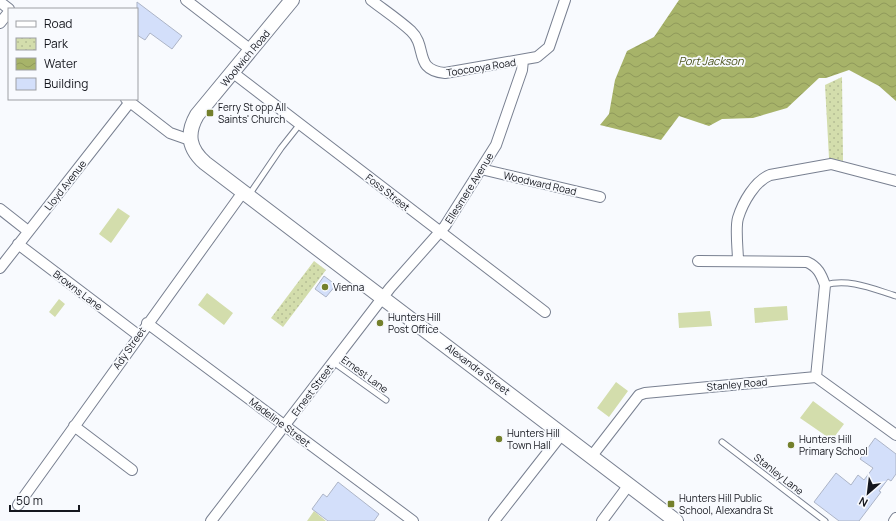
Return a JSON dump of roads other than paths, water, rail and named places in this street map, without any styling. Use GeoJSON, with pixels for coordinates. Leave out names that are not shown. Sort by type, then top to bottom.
{"type":"FeatureCollection","features":[{"type":"Feature","properties":{"kind":"street"},"geometry":{"type":"LineString","coordinates":[[186,0],[251,50]]}},
{"type":"Feature","properties":{"kind":"street","name":"Woolwich Road"},"geometry":{"type":"LineString","coordinates":[[190,140],[192,126],[197,115],[292,0]]}},
{"type":"Feature","properties":{"kind":"street","name":"Toocooya Road"},"geometry":{"type":"LineString","coordinates":[[372,0],[416,37],[426,66],[431,70],[445,73],[537,57],[548,47],[565,0]]}},
{"type":"Feature","properties":{"kind":"street"},"geometry":{"type":"LineString","coordinates":[[0,23],[6,5]]}},
{"type":"Feature","properties":{"kind":"street","name":"Ellesmere Avenue"},"geometry":{"type":"LineString","coordinates":[[383,297],[440,232],[496,145],[522,70],[522,60]]}},
{"type":"Feature","properties":{"kind":"street","name":"Foss Street"},"geometry":{"type":"LineString","coordinates":[[232,72],[545,312]]}},
{"type":"Feature","properties":{"kind":"street"},"geometry":{"type":"LineString","coordinates":[[128,101],[170,133],[190,140]]}},
{"type":"Feature","properties":{"kind":"street","name":"Lloyd Avenue"},"geometry":{"type":"LineString","coordinates":[[0,268],[128,101]]}},
{"type":"Feature","properties":{"kind":"street","name":"Alexandra Street"},"geometry":{"type":"LineString","coordinates":[[190,140],[197,156],[245,194],[383,297],[628,486],[676,521]]}},
{"type":"Feature","properties":{"kind":"street"},"geometry":{"type":"LineString","coordinates":[[738,261],[738,218],[755,186],[761,178],[830,164],[896,181]]}},
{"type":"Feature","properties":{"kind":"street","name":"Woodward Road"},"geometry":{"type":"LineString","coordinates":[[481,169],[600,197]]}},
{"type":"Feature","properties":{"kind":"street","name":"Ady Street"},"geometry":{"type":"LineString","coordinates":[[18,506],[138,335],[245,194]]}},
{"type":"Feature","properties":{"kind":"street"},"geometry":{"type":"LineString","coordinates":[[0,209],[28,231]]}},
{"type":"Feature","properties":{"kind":"street","name":"Browns Lane"},"geometry":{"type":"LineString","coordinates":[[18,244],[138,335]]}},
{"type":"Feature","properties":{"kind":"street"},"geometry":{"type":"LineString","coordinates":[[698,261],[807,262],[814,265],[820,272],[825,285],[816,377],[896,435]]}},
{"type":"Feature","properties":{"kind":"street","name":"Ernest Street"},"geometry":{"type":"LineString","coordinates":[[211,521],[383,297]]}},
{"type":"Feature","properties":{"kind":"street","name":"Madeline Street"},"geometry":{"type":"LineString","coordinates":[[147,323],[413,521]]}},
{"type":"Feature","properties":{"kind":"street","name":"Stanley Road"},"geometry":{"type":"LineString","coordinates":[[591,457],[639,395],[653,392],[816,377]]}},
{"type":"Feature","properties":{"kind":"street"},"geometry":{"type":"LineString","coordinates":[[74,426],[132,470]]}},
{"type":"Feature","properties":{"kind":"street"},"geometry":{"type":"LineString","coordinates":[[494,521],[562,434]]}},
{"type":"Feature","properties":{"kind":"street"},"geometry":{"type":"LineString","coordinates":[[602,521],[628,486]]}},
{"type":"Feature","properties":{"kind":"lane"},"geometry":{"type":"LineString","coordinates":[[245,194],[300,124]]}},
{"type":"Feature","properties":{"kind":"lane"},"geometry":{"type":"LineString","coordinates":[[825,285],[837,282],[847,282],[896,296]]}},
{"type":"Feature","properties":{"kind":"lane","name":"Ernest Lane"},"geometry":{"type":"LineString","coordinates":[[333,362],[386,400]]}},
{"type":"Feature","properties":{"kind":"lane","name":"Stanley Lane"},"geometry":{"type":"LineString","coordinates":[[722,442],[825,521]]}},
{"type":"Feature","properties":{"kind":"water","name":"Port Jackson"},"geometry":{"type":"Polygon","coordinates":[[[679,0],[896,0],[896,101],[879,86],[849,70],[826,78],[819,78],[787,108],[753,118],[722,119],[709,126],[679,116],[661,140],[600,125],[609,114],[615,80],[627,51],[654,37],[679,0]]]}},
{"type":"Feature","properties":{"kind":"place","name":"Ferry St opp All Saints' Church"},"geometry":{"type":"Point","coordinates":[210,113]}},
{"type":"Feature","properties":{"kind":"place","name":"Vienna"},"geometry":{"type":"Point","coordinates":[325,287]}},
{"type":"Feature","properties":{"kind":"place","name":"Hunters Hill Post Office"},"geometry":{"type":"Point","coordinates":[380,323]}},
{"type":"Feature","properties":{"kind":"place","name":"Hunters Hill Town Hall"},"geometry":{"type":"Point","coordinates":[499,439]}},
{"type":"Feature","properties":{"kind":"place","name":"Hunters Hill Primary School"},"geometry":{"type":"Point","coordinates":[791,445]}},
{"type":"Feature","properties":{"kind":"place","name":"Hunters Hill Public School, Alexandra St"},"geometry":{"type":"Point","coordinates":[671,504]}}]}
